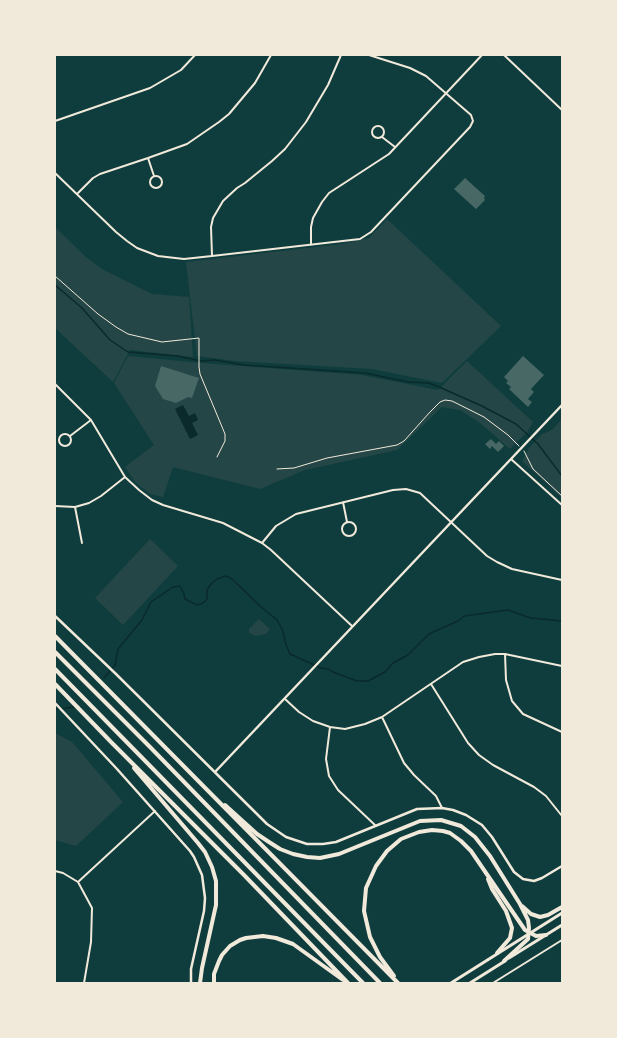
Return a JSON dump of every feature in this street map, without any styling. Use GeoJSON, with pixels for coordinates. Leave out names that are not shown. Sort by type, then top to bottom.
{"type":"FeatureCollection","features":[{"type":"Feature","properties":{"kind":"highway"},"geometry":{"type":"LineString","coordinates":[[55,636],[399,983]]}},
{"type":"Feature","properties":{"kind":"highway"},"geometry":{"type":"LineString","coordinates":[[55,652],[380,983]]}},
{"type":"Feature","properties":{"kind":"highway"},"geometry":{"type":"LineString","coordinates":[[55,669],[363,983]]}},
{"type":"Feature","properties":{"kind":"highway"},"geometry":{"type":"LineString","coordinates":[[55,684],[244,875],[347,983]]}},
{"type":"Feature","properties":{"kind":"highway"},"geometry":{"type":"LineString","coordinates":[[111,742],[198,843],[205,852],[212,867],[216,881],[216,904],[200,983]]}},
{"type":"Feature","properties":{"kind":"highway"},"geometry":{"type":"LineString","coordinates":[[206,790],[257,834],[280,849],[307,857],[320,858],[339,854],[420,821],[441,820],[455,823],[466,829],[478,840],[490,856],[520,904],[528,920],[528,939],[504,961]]}},
{"type":"Feature","properties":{"kind":"highway"},"geometry":{"type":"LineString","coordinates":[[399,983],[373,945],[367,929],[364,902],[366,888],[380,860],[401,839],[419,832],[432,830],[450,833],[461,841],[471,851],[525,930],[536,936],[546,935]]}},
{"type":"Feature","properties":{"kind":"highway"},"geometry":{"type":"LineString","coordinates":[[484,871],[492,889],[506,911],[512,928],[510,938],[497,953]]}},
{"type":"Feature","properties":{"kind":"highway"},"geometry":{"type":"LineString","coordinates":[[520,904],[531,914],[540,917],[548,915],[562,907]]}},
{"type":"Feature","properties":{"kind":"highway"},"geometry":{"type":"LineString","coordinates":[[214,983],[214,974],[219,961],[230,946],[246,938],[263,936],[276,938],[293,944],[347,983]]}},
{"type":"Feature","properties":{"kind":"main road"},"geometry":{"type":"LineString","coordinates":[[451,983],[562,913]]}},
{"type":"Feature","properties":{"kind":"main road"},"geometry":{"type":"LineString","coordinates":[[470,983],[562,925]]}},
{"type":"Feature","properties":{"kind":"street"},"geometry":{"type":"LineString","coordinates":[[55,121],[150,88],[181,70],[196,55]]}},
{"type":"Feature","properties":{"kind":"street"},"geometry":{"type":"LineString","coordinates":[[77,194],[93,178],[100,174],[186,144],[229,114],[255,83],[270,55]]}},
{"type":"Feature","properties":{"kind":"street"},"geometry":{"type":"LineString","coordinates":[[212,256],[211,227],[223,201],[237,188],[272,162],[285,149],[306,122],[328,85],[341,55]]}},
{"type":"Feature","properties":{"kind":"street"},"geometry":{"type":"LineString","coordinates":[[55,173],[116,232],[137,248],[158,256],[184,259],[360,239],[372,232],[473,121],[471,115],[435,82],[410,68],[369,55]]}},
{"type":"Feature","properties":{"kind":"street"},"geometry":{"type":"LineString","coordinates":[[311,244],[311,227],[313,218],[322,202],[329,194],[378,161],[395,147],[482,55]]}},
{"type":"Feature","properties":{"kind":"street"},"geometry":{"type":"LineString","coordinates":[[504,55],[562,110]]}},
{"type":"Feature","properties":{"kind":"street"},"geometry":{"type":"LineString","coordinates":[[380,126],[383,129],[384,133],[382,136],[376,138],[373,136],[372,131],[374,127],[380,126]]}},
{"type":"Feature","properties":{"kind":"street"},"geometry":{"type":"LineString","coordinates":[[382,136],[395,147]]}},
{"type":"Feature","properties":{"kind":"street"},"geometry":{"type":"LineString","coordinates":[[148,158],[154,176]]}},
{"type":"Feature","properties":{"kind":"street"},"geometry":{"type":"LineString","coordinates":[[154,176],[158,176],[162,180],[161,186],[157,188],[153,188],[150,183],[154,176]]}},
{"type":"Feature","properties":{"kind":"street"},"geometry":{"type":"LineString","coordinates":[[55,384],[91,420],[125,477],[139,490],[152,500],[224,523],[262,543],[353,626]]}},
{"type":"Feature","properties":{"kind":"street"},"geometry":{"type":"LineString","coordinates":[[215,772],[562,405]]}},
{"type":"Feature","properties":{"kind":"street"},"geometry":{"type":"LineString","coordinates":[[70,436],[91,420]]}},
{"type":"Feature","properties":{"kind":"street"},"geometry":{"type":"LineString","coordinates":[[65,434],[70,436],[72,442],[69,446],[65,447],[61,445],[59,441],[61,436],[65,434]]}},
{"type":"Feature","properties":{"kind":"street"},"geometry":{"type":"LineString","coordinates":[[511,459],[562,505]]}},
{"type":"Feature","properties":{"kind":"street"},"geometry":{"type":"LineString","coordinates":[[55,506],[75,507],[89,503],[125,477]]}},
{"type":"Feature","properties":{"kind":"street"},"geometry":{"type":"LineString","coordinates":[[262,543],[276,526],[296,514],[393,490],[412,490],[420,493],[487,556],[504,566],[562,580]]}},
{"type":"Feature","properties":{"kind":"street"},"geometry":{"type":"LineString","coordinates":[[343,502],[347,522],[344,525],[343,530],[346,534],[352,535],[356,531],[356,527],[352,522],[347,522]]}},
{"type":"Feature","properties":{"kind":"street"},"geometry":{"type":"LineString","coordinates":[[75,507],[82,543]]}},
{"type":"Feature","properties":{"kind":"street"},"geometry":{"type":"LineString","coordinates":[[55,616],[107,665],[273,829],[292,840],[315,844],[336,842],[417,809],[442,808],[466,815],[482,825],[492,837],[518,877],[528,881],[534,881],[562,866]]}},
{"type":"Feature","properties":{"kind":"street"},"geometry":{"type":"LineString","coordinates":[[285,698],[299,712],[309,719],[330,727],[345,729],[382,718],[463,662],[484,656],[505,654],[562,666]]}},
{"type":"Feature","properties":{"kind":"street"},"geometry":{"type":"LineString","coordinates":[[505,654],[506,680],[512,701],[524,714],[562,732]]}},
{"type":"Feature","properties":{"kind":"street"},"geometry":{"type":"LineString","coordinates":[[431,684],[468,743],[479,755],[493,765],[546,796],[562,816]]}},
{"type":"Feature","properties":{"kind":"street"},"geometry":{"type":"LineString","coordinates":[[55,703],[190,851],[199,868],[204,883],[205,898],[204,911],[191,969],[191,983]]}},
{"type":"Feature","properties":{"kind":"street"},"geometry":{"type":"LineString","coordinates":[[382,718],[404,763],[436,796],[442,808]]}},
{"type":"Feature","properties":{"kind":"street"},"geometry":{"type":"LineString","coordinates":[[330,727],[326,759],[329,776],[338,790],[376,826]]}},
{"type":"Feature","properties":{"kind":"street"},"geometry":{"type":"LineString","coordinates":[[78,882],[155,811]]}},
{"type":"Feature","properties":{"kind":"street"},"geometry":{"type":"LineString","coordinates":[[55,871],[63,873],[78,882],[92,908],[91,942],[84,983]]}},
{"type":"Feature","properties":{"kind":"street"},"geometry":{"type":"LineString","coordinates":[[494,983],[562,940]]}},
{"type":"Feature","properties":{"kind":"path"},"geometry":{"type":"LineString","coordinates":[[55,276],[98,314],[128,334],[162,342],[200,338],[198,367],[225,434],[225,441],[217,456]]}},
{"type":"Feature","properties":{"kind":"path"},"geometry":{"type":"LineString","coordinates":[[277,469],[294,468],[328,458],[397,445],[404,441],[440,402],[445,400],[484,417],[508,435],[525,453],[533,469],[562,496]]}},
{"type":"Feature","properties":{"kind":"shaded area"},"geometry":{"type":"Polygon","coordinates":[[[387,219],[501,326],[442,383],[372,369],[235,361],[197,356],[186,262],[342,244],[369,238],[387,219]]]}},
{"type":"Feature","properties":{"kind":"shaded area"},"geometry":{"type":"Polygon","coordinates":[[[55,227],[86,257],[102,269],[152,294],[189,297],[193,357],[130,350],[113,382],[55,328],[55,227]]]}},
{"type":"Feature","properties":{"kind":"shaded area"},"geometry":{"type":"Polygon","coordinates":[[[128,356],[362,375],[438,390],[467,361],[533,422],[528,431],[510,449],[480,423],[460,410],[442,407],[397,450],[305,470],[260,489],[173,467],[163,497],[150,494],[135,482],[125,467],[154,445],[114,383],[128,356]]]}},
{"type":"Feature","properties":{"kind":"shaded area"},"geometry":{"type":"Polygon","coordinates":[[[183,405],[189,416],[195,413],[198,420],[192,423],[198,435],[190,439],[175,409],[183,405]]]}},
{"type":"Feature","properties":{"kind":"shaded area"},"geometry":{"type":"Polygon","coordinates":[[[562,419],[562,498],[522,461],[529,448],[542,434],[552,430],[562,419]]]}},
{"type":"Feature","properties":{"kind":"shaded area"},"geometry":{"type":"Polygon","coordinates":[[[150,539],[178,566],[123,625],[95,598],[150,539]]]}},
{"type":"Feature","properties":{"kind":"shaded area"},"geometry":{"type":"Polygon","coordinates":[[[259,619],[270,629],[266,634],[256,636],[249,633],[249,629],[259,619]]]}},
{"type":"Feature","properties":{"kind":"shaded area"},"geometry":{"type":"Polygon","coordinates":[[[55,733],[72,742],[123,802],[76,846],[55,840],[55,733]]]}},
{"type":"Feature","properties":{"kind":"building"},"geometry":{"type":"Polygon","coordinates":[[[465,178],[485,196],[485,200],[476,209],[454,189],[465,178]]]}},
{"type":"Feature","properties":{"kind":"building"},"geometry":{"type":"Polygon","coordinates":[[[523,356],[544,375],[531,389],[534,392],[528,399],[532,402],[528,407],[509,389],[511,387],[506,383],[508,381],[504,377],[523,356]]]}},
{"type":"Feature","properties":{"kind":"building"},"geometry":{"type":"Polygon","coordinates":[[[161,366],[199,378],[192,398],[188,397],[176,403],[163,399],[155,386],[161,366]]]}},
{"type":"Feature","properties":{"kind":"building"},"geometry":{"type":"Polygon","coordinates":[[[491,439],[496,444],[499,441],[504,446],[498,452],[492,446],[490,449],[485,444],[491,439]]]}},
{"type":"Feature","properties":{"kind":"waterway"},"geometry":{"type":"LineString","coordinates":[[55,285],[82,308],[110,340],[128,352],[177,356],[201,361],[215,360],[244,365],[365,373],[408,382],[429,383],[482,406],[516,424],[538,444],[562,476]]}},
{"type":"Feature","properties":{"kind":"waterway"},"geometry":{"type":"LineString","coordinates":[[104,678],[115,665],[118,649],[142,620],[151,602],[173,587],[180,586],[185,599],[197,605],[203,603],[207,599],[207,590],[211,584],[217,579],[225,576],[231,578],[277,620],[283,631],[286,645],[290,654],[321,668],[328,669],[357,681],[368,681],[385,672],[393,663],[408,655],[429,634],[458,621],[464,616],[508,610],[531,618],[562,621]]}},
{"type":"Feature","properties":{"kind":"waterway"},"geometry":{"type":"LineString","coordinates":[[55,709],[74,707]]}}]}
